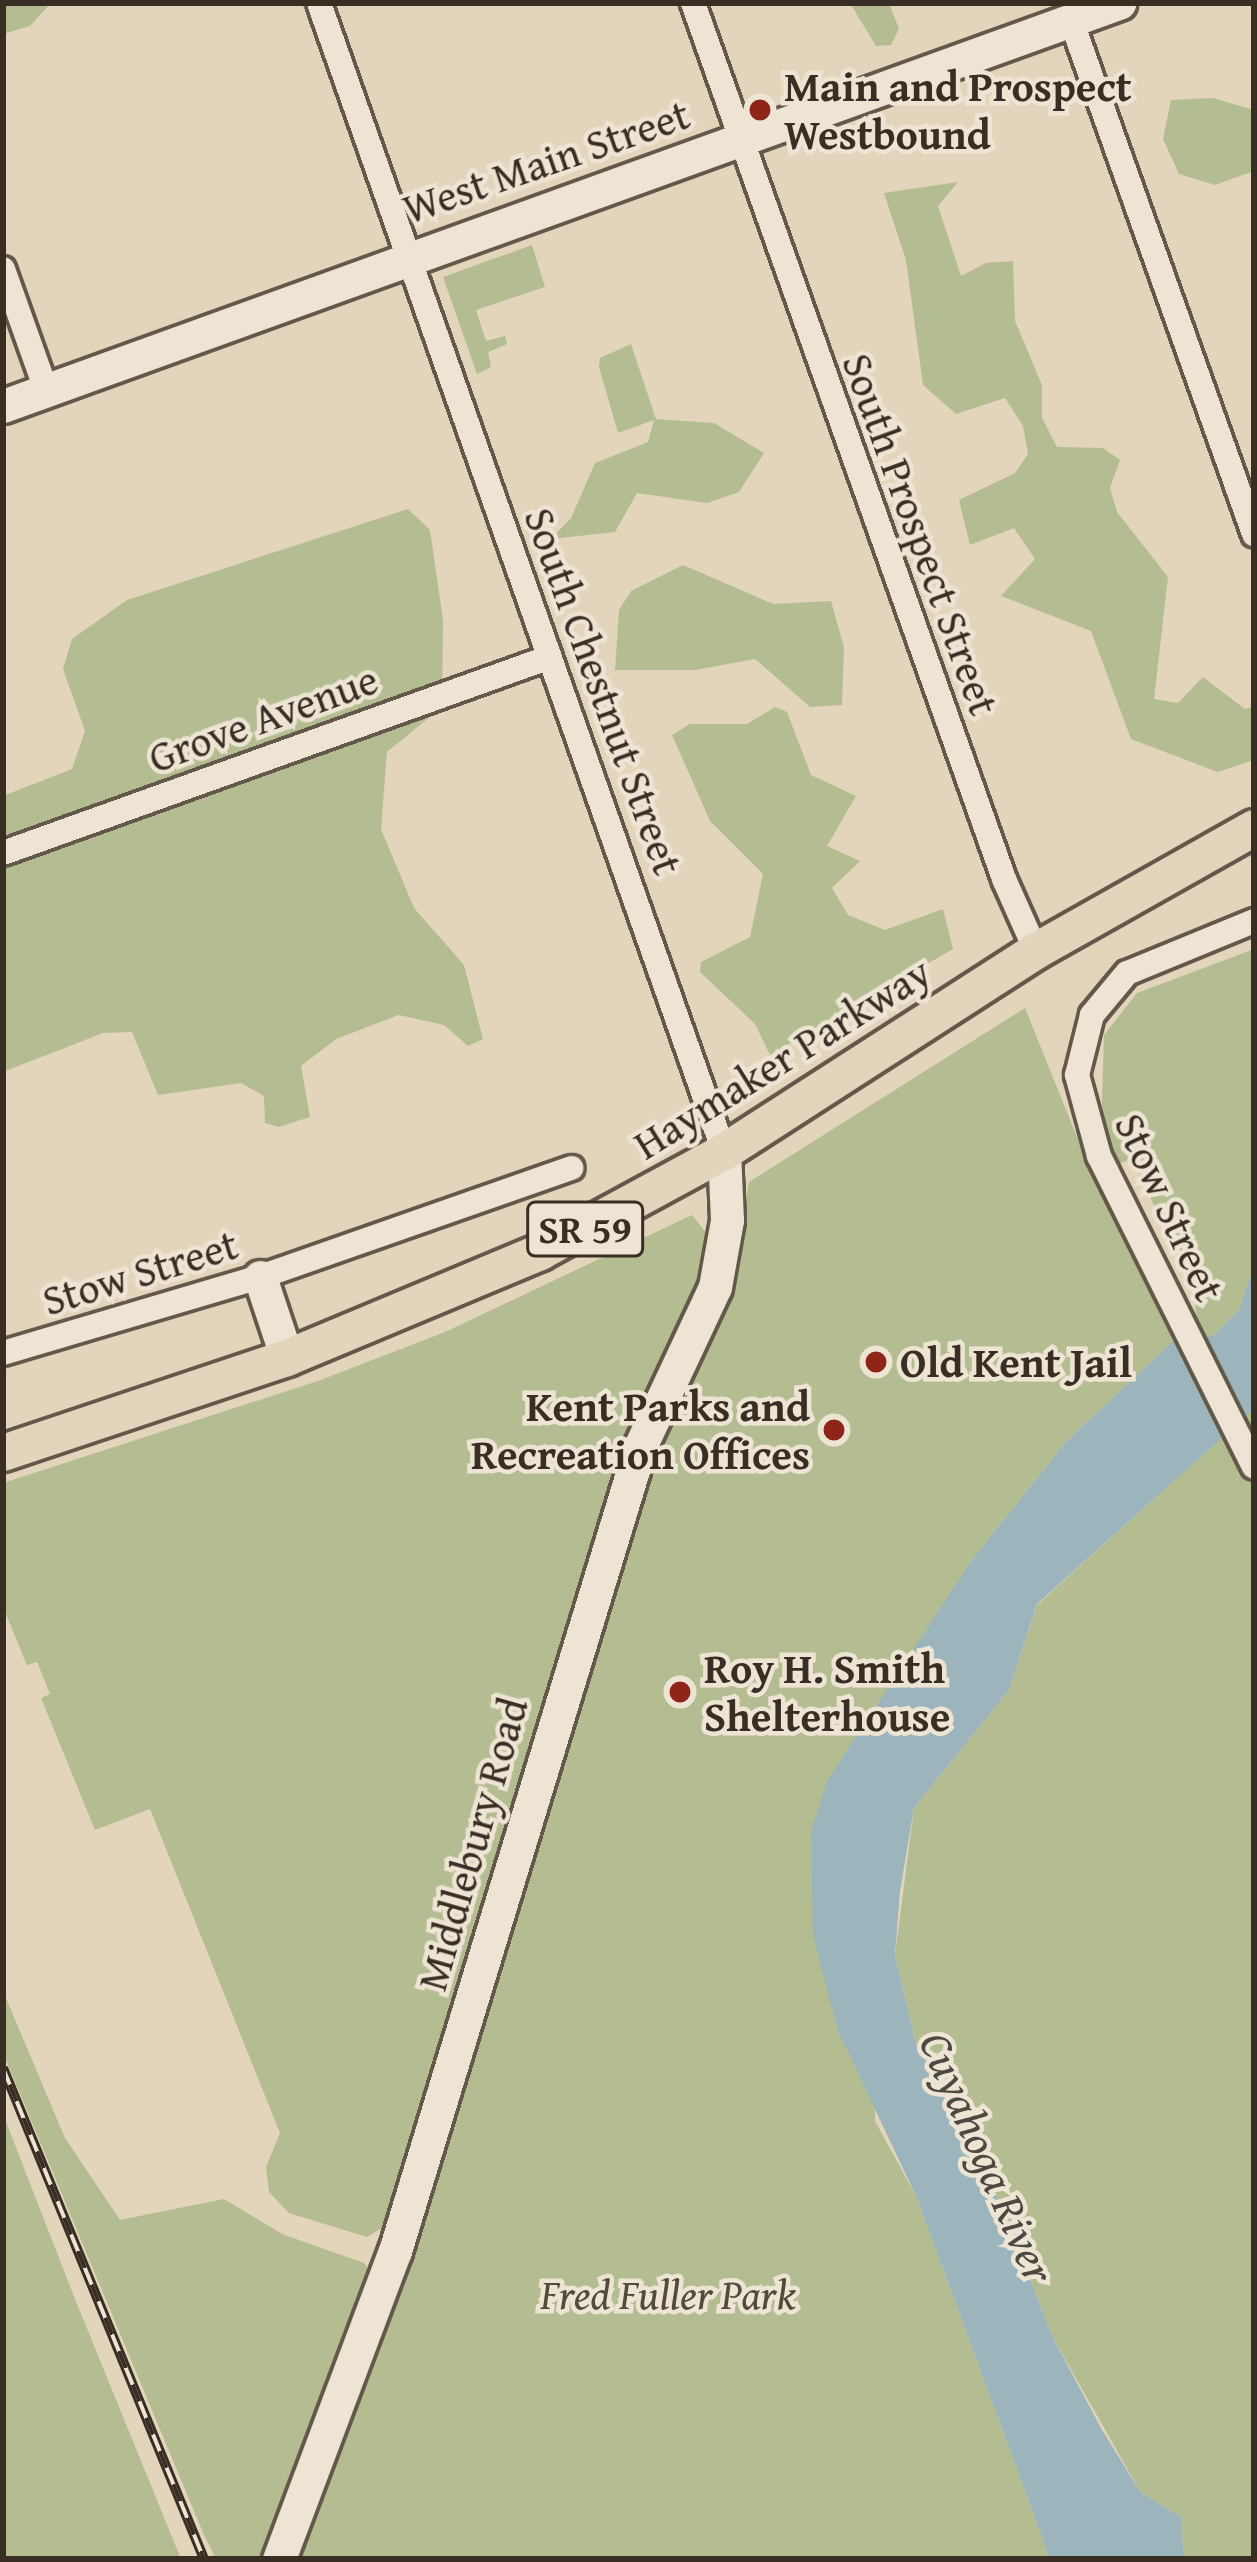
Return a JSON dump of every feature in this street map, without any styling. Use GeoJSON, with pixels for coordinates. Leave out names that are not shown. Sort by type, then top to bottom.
{"type":"FeatureCollection","features":[{"type":"Feature","properties":{"kind":"main road","name":"Haymaker Parkway"},"geometry":{"type":"LineString","coordinates":[[3,1453],[287,1358],[540,1252],[724,1153],[1036,951],[1254,829]]}},
{"type":"Feature","properties":{"kind":"street","name":"South Chestnut Street"},"geometry":{"type":"LineString","coordinates":[[319,3],[724,1153]]}},
{"type":"Feature","properties":{"kind":"street","name":"South Prospect Street"},"geometry":{"type":"LineString","coordinates":[[693,3],[1036,951]]}},
{"type":"Feature","properties":{"kind":"street","name":"West Main Street"},"geometry":{"type":"LineString","coordinates":[[3,406],[1091,10]]}},
{"type":"Feature","properties":{"kind":"street"},"geometry":{"type":"LineString","coordinates":[[1091,10],[1254,534]]}},
{"type":"Feature","properties":{"kind":"street"},"geometry":{"type":"LineString","coordinates":[[3,269],[46,390]]}},
{"type":"Feature","properties":{"kind":"street","name":"Grove Avenue"},"geometry":{"type":"LineString","coordinates":[[3,854],[550,657]]}},
{"type":"Feature","properties":{"kind":"street","name":"Stow Street"},"geometry":{"type":"LineString","coordinates":[[1251,1460],[1168,1300],[1084,1119],[1078,1057],[1099,1002],[1127,974],[1254,921]]}},
{"type":"Feature","properties":{"kind":"street","name":"Middlebury Road"},"geometry":{"type":"LineString","coordinates":[[279,2559],[395,2251],[640,1447],[715,1288],[727,1220],[724,1153]]}},
{"type":"Feature","properties":{"kind":"street","name":"Stow Street"},"geometry":{"type":"LineString","coordinates":[[3,1353],[260,1277],[572,1168]]}},
{"type":"Feature","properties":{"kind":"street"},"geometry":{"type":"LineString","coordinates":[[260,1277],[287,1358]]}},
{"type":"Feature","properties":{"kind":"green space"},"geometry":{"type":"Polygon","coordinates":[[[3,3],[51,3],[30,26],[3,34],[3,3]]]}},
{"type":"Feature","properties":{"kind":"green space"},"geometry":{"type":"Polygon","coordinates":[[[850,3],[889,3],[899,29],[891,45],[876,46],[850,3]]]}},
{"type":"Feature","properties":{"kind":"green space"},"geometry":{"type":"Polygon","coordinates":[[[1213,98],[1254,110],[1254,171],[1215,185],[1179,174],[1163,139],[1171,100],[1213,98]]]}},
{"type":"Feature","properties":{"kind":"green space"},"geometry":{"type":"Polygon","coordinates":[[[958,182],[938,206],[961,276],[986,263],[1013,261],[1015,321],[1042,385],[1042,418],[1057,447],[1103,448],[1120,460],[1110,488],[1117,512],[1168,577],[1154,699],[1178,703],[1203,677],[1245,709],[1254,706],[1254,760],[1218,772],[1131,739],[1091,631],[1001,596],[1035,559],[1014,528],[970,545],[959,500],[1015,473],[1028,454],[1023,426],[1005,398],[956,414],[923,385],[906,260],[884,193],[958,182]]]}},
{"type":"Feature","properties":{"kind":"green space"},"geometry":{"type":"Polygon","coordinates":[[[532,245],[545,287],[476,310],[486,341],[505,336],[507,344],[488,352],[491,367],[477,374],[443,277],[532,245]]]}},
{"type":"Feature","properties":{"kind":"green space"},"geometry":{"type":"Polygon","coordinates":[[[631,344],[656,419],[714,423],[764,453],[739,492],[707,503],[637,493],[615,532],[551,539],[571,518],[595,463],[648,442],[654,420],[618,433],[599,367],[600,358],[631,344]]]}},
{"type":"Feature","properties":{"kind":"green space"},"geometry":{"type":"Polygon","coordinates":[[[408,509],[430,530],[443,620],[442,707],[387,752],[381,829],[414,908],[464,965],[483,1039],[468,1046],[444,1025],[399,1015],[336,1039],[301,1066],[310,1117],[279,1127],[265,1123],[264,1096],[241,1083],[158,1095],[132,1032],[103,1033],[3,1072],[3,796],[72,769],[85,731],[63,669],[72,639],[127,600],[408,509]]]}},
{"type":"Feature","properties":{"kind":"green space"},"geometry":{"type":"Polygon","coordinates":[[[683,565],[773,604],[831,601],[844,647],[842,705],[810,707],[755,659],[695,670],[615,670],[619,610],[631,591],[683,565]]]}},
{"type":"Feature","properties":{"kind":"green space"},"geometry":{"type":"Polygon","coordinates":[[[775,707],[787,712],[811,775],[856,796],[827,846],[860,861],[832,888],[848,915],[885,930],[943,909],[953,949],[770,1055],[755,1024],[700,972],[701,962],[750,937],[763,874],[710,821],[672,735],[690,724],[747,724],[775,707]]]}},
{"type":"Feature","properties":{"kind":"green space"},"geometry":{"type":"Polygon","coordinates":[[[1254,949],[1254,1265],[1239,1310],[1214,1335],[1197,1339],[1195,1296],[1133,1159],[1118,1164],[1101,1134],[1104,1035],[1137,993],[1254,949]]]}},
{"type":"Feature","properties":{"kind":"green space","name":"Fred Fuller Park"},"geometry":{"type":"Polygon","coordinates":[[[1025,1008],[1091,1172],[1173,1341],[1065,1443],[974,1557],[871,1721],[875,2121],[916,2196],[1050,2559],[287,2559],[670,1401],[726,1304],[749,1182],[1025,1008]]]}},
{"type":"Feature","properties":{"kind":"green space"},"geometry":{"type":"Polygon","coordinates":[[[692,1215],[710,1238],[704,1267],[397,2219],[367,2237],[289,2213],[269,2192],[266,2167],[280,2133],[150,1809],[95,1830],[41,1698],[50,1694],[37,1662],[27,1665],[3,1607],[3,1483],[318,1381],[445,1332],[692,1215]]]}},
{"type":"Feature","properties":{"kind":"green space"},"geometry":{"type":"Polygon","coordinates":[[[1254,1408],[1254,2559],[1184,2559],[1181,2516],[1141,2493],[1053,2338],[1002,2206],[916,2044],[895,1955],[914,1808],[1009,1690],[1037,1605],[1254,1408]]]}},
{"type":"Feature","properties":{"kind":"green space"},"geometry":{"type":"Polygon","coordinates":[[[3,1991],[65,2138],[120,2220],[224,2199],[282,2234],[364,2263],[373,2275],[261,2559],[216,2559],[204,2535],[3,2053],[3,1991]]]}},
{"type":"Feature","properties":{"kind":"green space"},"geometry":{"type":"Polygon","coordinates":[[[3,2114],[73,2294],[181,2559],[3,2559],[3,2114]]]}},
{"type":"Feature","properties":{"kind":"water"},"geometry":{"type":"Polygon","coordinates":[[[1254,1265],[1254,1409],[1037,1604],[1009,1690],[914,1808],[900,1891],[895,1955],[916,2044],[1002,2206],[1053,2338],[1101,2428],[1141,2493],[1181,2516],[1184,2559],[1050,2559],[916,2196],[838,2031],[813,1936],[811,1832],[827,1781],[974,1557],[1065,1443],[1173,1341],[1214,1335],[1239,1310],[1254,1265]]]}},
{"type":"Feature","properties":{"kind":"railway"},"geometry":{"type":"LineString","coordinates":[[3,2068],[204,2559]]}},
{"type":"Feature","properties":{"kind":"place","name":"Main and Prospect Westbound"},"geometry":{"type":"Point","coordinates":[760,110]}},
{"type":"Feature","properties":{"kind":"place","name":"Old Kent Jail"},"geometry":{"type":"Point","coordinates":[876,1362]}},
{"type":"Feature","properties":{"kind":"place","name":"Kent Parks and Recreation Offices"},"geometry":{"type":"Point","coordinates":[834,1430]}},
{"type":"Feature","properties":{"kind":"place","name":"Roy H. Smith Shelterhouse"},"geometry":{"type":"Point","coordinates":[680,1692]}},
{"type":"Feature","properties":{"kind":"water label","name":"Cuyahoga River"},"geometry":{"type":"Point","coordinates":[988,2157]}}]}
